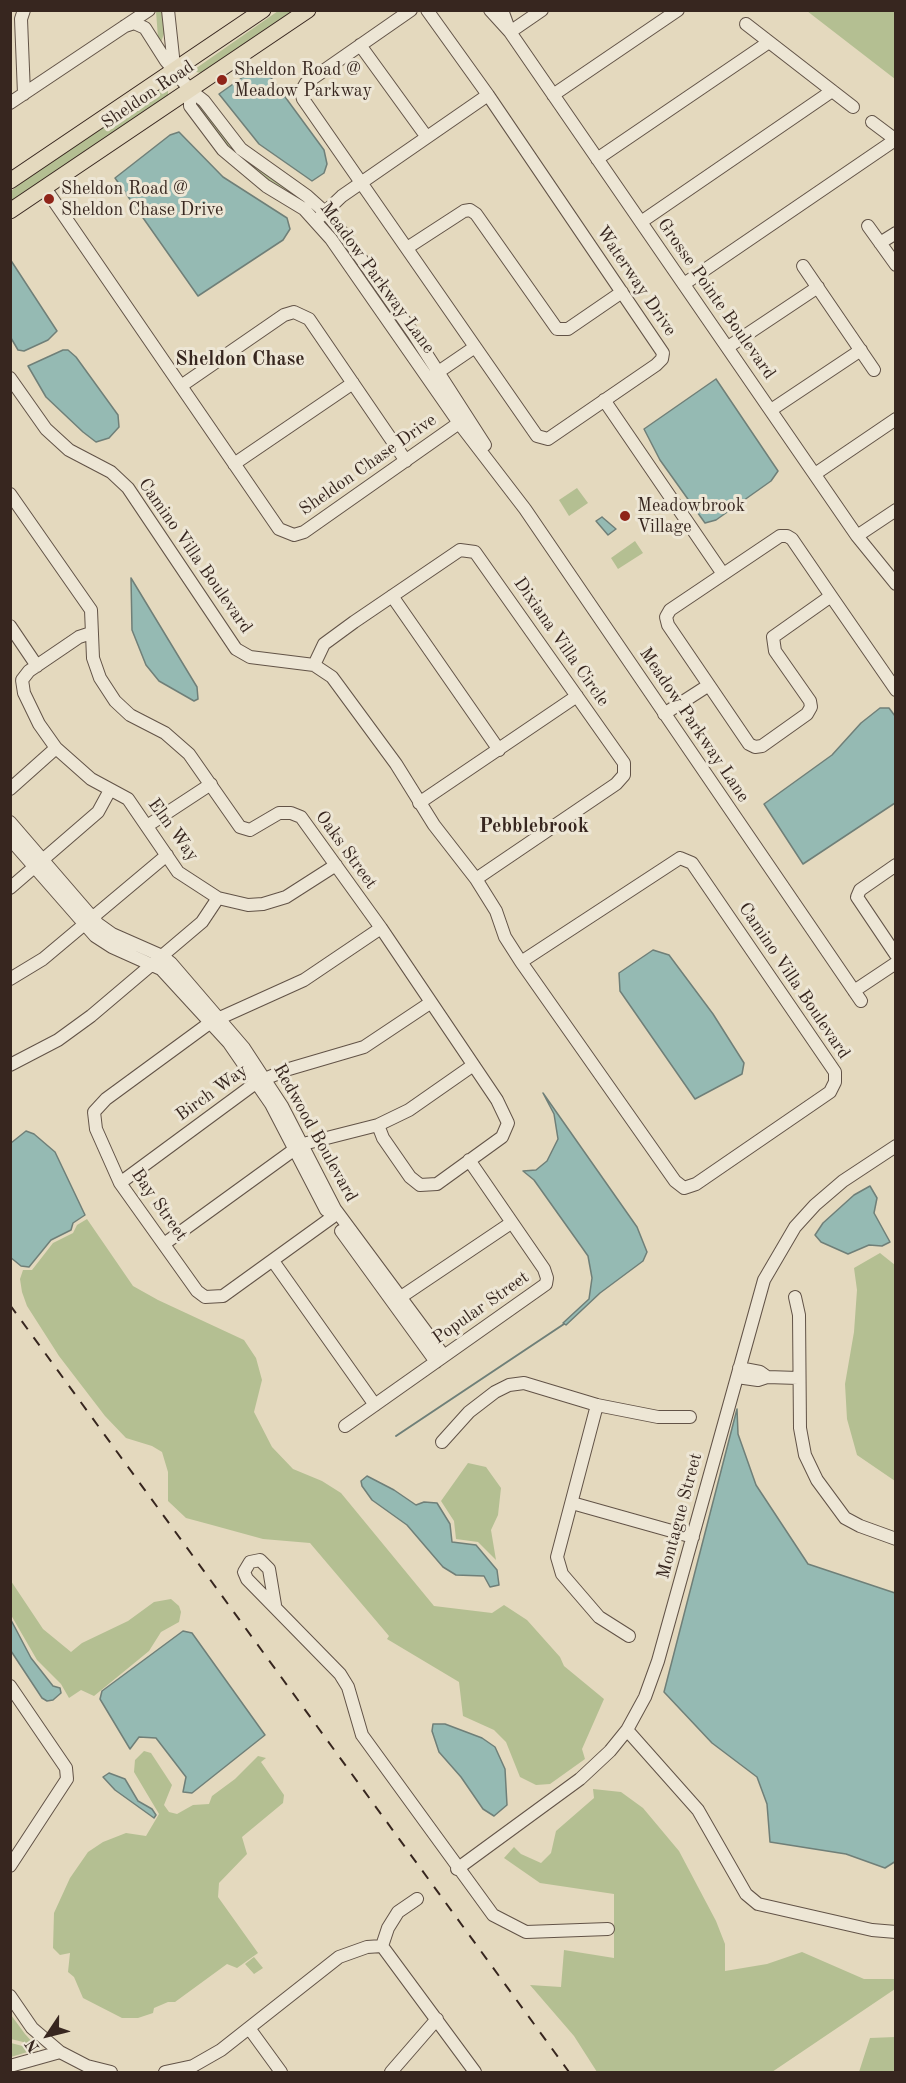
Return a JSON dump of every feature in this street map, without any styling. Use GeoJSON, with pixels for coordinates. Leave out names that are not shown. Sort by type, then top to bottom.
{"type":"FeatureCollection","features":[{"type":"Feature","properties":{"kind":"main road","name":"Sheldon Road"},"geometry":{"type":"LineString","coordinates":[[10,181],[263,10]]}},
{"type":"Feature","properties":{"kind":"main road","name":"Sheldon Road"},"geometry":{"type":"LineString","coordinates":[[10,211],[308,10]]}},
{"type":"Feature","properties":{"kind":"street"},"geometry":{"type":"LineString","coordinates":[[24,10],[21,20],[24,94]]}},
{"type":"Feature","properties":{"kind":"street"},"geometry":{"type":"LineString","coordinates":[[10,103],[149,10],[155,40]]}},
{"type":"Feature","properties":{"kind":"street"},"geometry":{"type":"LineString","coordinates":[[168,10],[171,56],[175,70]]}},
{"type":"Feature","properties":{"kind":"street","name":"Waterway Drive"},"geometry":{"type":"LineString","coordinates":[[411,10],[306,83],[301,92],[539,438],[551,438],[656,365],[663,356],[662,349],[427,10]]}},
{"type":"Feature","properties":{"kind":"street","name":"Grosse Pointe Boulevard"},"geometry":{"type":"LineString","coordinates":[[490,10],[510,32],[857,536],[896,585]]}},
{"type":"Feature","properties":{"kind":"street","name":"Grosse Pointe Boulevard"},"geometry":{"type":"LineString","coordinates":[[502,10],[510,32]]}},
{"type":"Feature","properties":{"kind":"street"},"geometry":{"type":"LineString","coordinates":[[510,32],[542,10]]}},
{"type":"Feature","properties":{"kind":"street"},"geometry":{"type":"LineString","coordinates":[[553,95],[678,10]]}},
{"type":"Feature","properties":{"kind":"street"},"geometry":{"type":"LineString","coordinates":[[125,26],[140,24],[155,40]]}},
{"type":"Feature","properties":{"kind":"street"},"geometry":{"type":"LineString","coordinates":[[746,24],[853,107]]}},
{"type":"Feature","properties":{"kind":"street","name":"Meadow Parkway Lane"},"geometry":{"type":"LineString","coordinates":[[155,40],[190,90],[204,101],[241,149],[308,196],[321,216],[346,237],[433,376],[459,423],[497,470],[858,996],[896,963]]}},
{"type":"Feature","properties":{"kind":"street"},"geometry":{"type":"LineString","coordinates":[[597,159],[769,42]]}},
{"type":"Feature","properties":{"kind":"street"},"geometry":{"type":"LineString","coordinates":[[360,45],[426,136]]}},
{"type":"Feature","properties":{"kind":"street"},"geometry":{"type":"LineString","coordinates":[[641,222],[832,91]]}},
{"type":"Feature","properties":{"kind":"street"},"geometry":{"type":"LineString","coordinates":[[321,216],[363,181],[488,95]]}},
{"type":"Feature","properties":{"kind":"street"},"geometry":{"type":"LineString","coordinates":[[684,284],[895,140],[872,122]]}},
{"type":"Feature","properties":{"kind":"street","name":"Sheldon Chase Drive"},"geometry":{"type":"LineString","coordinates":[[45,188],[279,529],[294,535],[304,532],[459,423]]}},
{"type":"Feature","properties":{"kind":"street"},"geometry":{"type":"LineString","coordinates":[[407,248],[464,211],[470,210],[476,214],[557,329],[568,329],[622,292]]}},
{"type":"Feature","properties":{"kind":"street"},"geometry":{"type":"LineString","coordinates":[[868,226],[896,265]]}},
{"type":"Feature","properties":{"kind":"street"},"geometry":{"type":"LineString","coordinates":[[880,243],[896,233]]}},
{"type":"Feature","properties":{"kind":"street"},"geometry":{"type":"LineString","coordinates":[[803,266],[874,370]]}},
{"type":"Feature","properties":{"kind":"street"},"geometry":{"type":"LineString","coordinates":[[728,348],[818,287]]}},
{"type":"Feature","properties":{"kind":"street"},"geometry":{"type":"LineString","coordinates":[[181,386],[284,315],[294,312],[309,319],[406,461]]}},
{"type":"Feature","properties":{"kind":"street"},"geometry":{"type":"LineString","coordinates":[[433,376],[475,347]]}},
{"type":"Feature","properties":{"kind":"street"},"geometry":{"type":"LineString","coordinates":[[771,410],[861,350]]}},
{"type":"Feature","properties":{"kind":"street","name":"Meadow Parkway Lane"},"geometry":{"type":"LineString","coordinates":[[433,376],[490,454],[497,470]]}},
{"type":"Feature","properties":{"kind":"street","name":"Camino Villa Boulevard"},"geometry":{"type":"LineString","coordinates":[[10,378],[46,429],[69,450],[111,472],[128,488],[236,649],[250,657],[314,665],[324,670],[339,686],[396,764],[419,803],[476,879],[496,911],[505,937],[522,962],[675,1181],[684,1188],[696,1184],[830,1092],[835,1082],[835,1072],[692,863],[680,858],[669,863],[522,962]]}},
{"type":"Feature","properties":{"kind":"street"},"geometry":{"type":"LineString","coordinates":[[234,464],[353,383]]}},
{"type":"Feature","properties":{"kind":"street"},"geometry":{"type":"LineString","coordinates":[[604,400],[723,574]]}},
{"type":"Feature","properties":{"kind":"street"},"geometry":{"type":"LineString","coordinates":[[814,474],[896,419]]}},
{"type":"Feature","properties":{"kind":"street","name":"Oaks Street"},"geometry":{"type":"LineString","coordinates":[[10,494],[91,610],[96,668],[115,701],[130,714],[165,733],[181,746],[211,784],[234,821],[243,829],[255,828],[279,813],[291,813],[301,817],[381,928],[505,1112],[508,1123],[502,1137],[437,1184],[420,1185],[410,1178],[383,1138],[378,1125]]}},
{"type":"Feature","properties":{"kind":"street"},"geometry":{"type":"LineString","coordinates":[[857,536],[896,510]]}},
{"type":"Feature","properties":{"kind":"street"},"geometry":{"type":"LineString","coordinates":[[831,596],[777,632],[772,640],[775,651],[810,701],[811,707],[807,714],[762,746],[755,747],[749,744],[668,625],[666,617],[670,610],[723,574],[780,537],[787,536],[792,539],[896,690]]}},
{"type":"Feature","properties":{"kind":"street","name":"Dixiana Villa Circle"},"geometry":{"type":"LineString","coordinates":[[314,665],[324,644],[392,596],[460,550],[475,552],[624,763],[624,775],[616,784],[476,879]]}},
{"type":"Feature","properties":{"kind":"street"},"geometry":{"type":"LineString","coordinates":[[392,596],[499,750]]}},
{"type":"Feature","properties":{"kind":"street"},"geometry":{"type":"LineString","coordinates":[[10,626],[37,666],[79,637],[92,633]]}},
{"type":"Feature","properties":{"kind":"street","name":"Elm Way"},"geometry":{"type":"LineString","coordinates":[[37,666],[24,677],[23,688],[33,714],[56,748],[81,772],[128,800],[178,872],[218,898],[248,905],[276,901],[296,892],[336,864]]}},
{"type":"Feature","properties":{"kind":"street"},"geometry":{"type":"LineString","coordinates":[[664,714],[709,685]]}},
{"type":"Feature","properties":{"kind":"street"},"geometry":{"type":"LineString","coordinates":[[419,803],[577,696]]}},
{"type":"Feature","properties":{"kind":"street"},"geometry":{"type":"LineString","coordinates":[[10,789],[56,748]]}},
{"type":"Feature","properties":{"kind":"street"},"geometry":{"type":"LineString","coordinates":[[147,826],[211,784]]}},
{"type":"Feature","properties":{"kind":"street"},"geometry":{"type":"LineString","coordinates":[[10,888],[103,806],[110,790]]}},
{"type":"Feature","properties":{"kind":"street","name":"Redwood Boulevard"},"geometry":{"type":"LineString","coordinates":[[10,822],[39,864],[112,947],[158,960],[175,981],[215,1020],[261,1080],[335,1216],[440,1359]]}},
{"type":"Feature","properties":{"kind":"street","name":"Redwood Boulevard"},"geometry":{"type":"LineString","coordinates":[[10,839],[39,864]]}},
{"type":"Feature","properties":{"kind":"street"},"geometry":{"type":"LineString","coordinates":[[10,979],[43,959],[167,855]]}},
{"type":"Feature","properties":{"kind":"street"},"geometry":{"type":"LineString","coordinates":[[896,865],[860,890],[857,897],[896,955]]}},
{"type":"Feature","properties":{"kind":"street"},"geometry":{"type":"LineString","coordinates":[[10,1065],[58,1040],[78,1026],[202,922],[218,898]]}},
{"type":"Feature","properties":{"kind":"street"},"geometry":{"type":"LineString","coordinates":[[215,1020],[304,980],[381,928]]}},
{"type":"Feature","properties":{"kind":"street","name":"Birch Way"},"geometry":{"type":"LineString","coordinates":[[120,1183],[261,1080],[364,1047],[430,1003]]}},
{"type":"Feature","properties":{"kind":"street","name":"Bay Street"},"geometry":{"type":"LineString","coordinates":[[215,1020],[96,1108],[94,1117],[96,1129],[120,1183],[197,1291],[210,1298],[224,1296],[335,1216]]}},
{"type":"Feature","properties":{"kind":"street"},"geometry":{"type":"LineString","coordinates":[[164,1244],[299,1147],[378,1125],[409,1110],[472,1066]]}},
{"type":"Feature","properties":{"kind":"street","name":"Montague Street"},"geometry":{"type":"LineString","coordinates":[[457,1869],[580,1779],[610,1751],[627,1730],[645,1697],[658,1661],[765,1280],[795,1227],[829,1192],[896,1146]]}},
{"type":"Feature","properties":{"kind":"street","name":"Popular Street"},"geometry":{"type":"LineString","coordinates":[[345,1426],[546,1284],[547,1275],[469,1160]]}},
{"type":"Feature","properties":{"kind":"street"},"geometry":{"type":"LineString","coordinates":[[397,1300],[511,1223]]}},
{"type":"Feature","properties":{"kind":"street"},"geometry":{"type":"LineString","coordinates":[[273,1261],[375,1405]]}},
{"type":"Feature","properties":{"kind":"street"},"geometry":{"type":"LineString","coordinates":[[795,1297],[799,1315],[800,1428],[805,1455],[817,1480],[845,1518],[896,1539]]}},
{"type":"Feature","properties":{"kind":"street"},"geometry":{"type":"LineString","coordinates":[[738,1373],[760,1372],[766,1377],[798,1378]]}},
{"type":"Feature","properties":{"kind":"street"},"geometry":{"type":"LineString","coordinates":[[442,1442],[469,1412],[509,1385],[524,1383],[597,1405],[658,1417],[690,1417]]}},
{"type":"Feature","properties":{"kind":"street"},"geometry":{"type":"LineString","coordinates":[[597,1405],[558,1549],[562,1574],[599,1617],[629,1636]]}},
{"type":"Feature","properties":{"kind":"street"},"geometry":{"type":"LineString","coordinates":[[572,1503],[693,1537]]}},
{"type":"Feature","properties":{"kind":"street"},"geometry":{"type":"LineString","coordinates":[[275,1605],[340,1674],[348,1688],[362,1735],[457,1869],[493,1915],[526,1932],[608,1929]]}},
{"type":"Feature","properties":{"kind":"street"},"geometry":{"type":"LineString","coordinates":[[10,1686],[66,1768],[67,1779],[10,1866]]}},
{"type":"Feature","properties":{"kind":"street"},"geometry":{"type":"LineString","coordinates":[[627,1730],[698,1810],[746,1894],[758,1904],[872,1930],[896,1932]]}},
{"type":"Feature","properties":{"kind":"street"},"geometry":{"type":"LineString","coordinates":[[382,1946],[388,1928],[398,1912],[417,1899]]}},
{"type":"Feature","properties":{"kind":"street"},"geometry":{"type":"LineString","coordinates":[[382,1946],[476,2073]]}},
{"type":"Feature","properties":{"kind":"street"},"geometry":{"type":"LineString","coordinates":[[165,2073],[193,2066],[221,2050],[339,1957],[367,1947],[382,1946]]}},
{"type":"Feature","properties":{"kind":"street"},"geometry":{"type":"LineString","coordinates":[[10,1996],[32,2028],[60,2052],[111,2073]]}},
{"type":"Feature","properties":{"kind":"street"},"geometry":{"type":"LineString","coordinates":[[391,2073],[437,2019]]}},
{"type":"Feature","properties":{"kind":"street"},"geometry":{"type":"LineString","coordinates":[[249,2028],[281,2073]]}},
{"type":"Feature","properties":{"kind":"street"},"geometry":{"type":"LineString","coordinates":[[10,2066],[60,2052]]}},
{"type":"Feature","properties":{"kind":"green space"},"geometry":{"type":"Polygon","coordinates":[[[156,11],[164,11],[165,31],[161,42],[158,38],[156,11]]]}},
{"type":"Feature","properties":{"kind":"green space"},"geometry":{"type":"Polygon","coordinates":[[[278,11],[300,11],[217,67],[202,73],[196,72],[195,69],[278,11]]]}},
{"type":"Feature","properties":{"kind":"green space"},"geometry":{"type":"Polygon","coordinates":[[[807,11],[895,11],[895,79],[807,11]]]}},
{"type":"Feature","properties":{"kind":"green space"},"geometry":{"type":"Polygon","coordinates":[[[168,88],[168,95],[11,207],[11,191],[51,160],[155,92],[168,88]]]}},
{"type":"Feature","properties":{"kind":"green space"},"geometry":{"type":"Polygon","coordinates":[[[196,102],[248,161],[298,196],[266,180],[238,159],[214,133],[196,102]]]}},
{"type":"Feature","properties":{"kind":"green space"},"geometry":{"type":"Polygon","coordinates":[[[327,225],[338,234],[426,361],[394,322],[327,225]]]}},
{"type":"Feature","properties":{"kind":"green space"},"geometry":{"type":"Polygon","coordinates":[[[577,488],[588,503],[569,516],[559,500],[577,488]]]}},
{"type":"Feature","properties":{"kind":"green space"},"geometry":{"type":"Polygon","coordinates":[[[635,541],[643,553],[618,569],[611,558],[635,541]]]}},
{"type":"Feature","properties":{"kind":"green space"},"geometry":{"type":"Polygon","coordinates":[[[87,1219],[133,1286],[244,1340],[256,1358],[262,1380],[254,1412],[272,1447],[293,1469],[322,1481],[341,1493],[434,1606],[492,1613],[504,1605],[527,1620],[560,1657],[564,1666],[604,1699],[582,1749],[585,1759],[550,1784],[536,1785],[520,1777],[506,1742],[494,1730],[463,1716],[459,1682],[387,1639],[389,1636],[310,1543],[263,1539],[186,1518],[168,1501],[168,1472],[162,1452],[152,1446],[126,1438],[105,1416],[59,1356],[27,1306],[22,1292],[20,1279],[23,1270],[32,1270],[53,1243],[73,1233],[77,1225],[87,1219]]]}},
{"type":"Feature","properties":{"kind":"green space"},"geometry":{"type":"Polygon","coordinates":[[[880,1253],[895,1265],[895,1481],[857,1455],[847,1419],[845,1384],[854,1332],[857,1290],[854,1268],[880,1253]]]}},
{"type":"Feature","properties":{"kind":"green space"},"geometry":{"type":"Polygon","coordinates":[[[468,1463],[486,1467],[501,1488],[498,1515],[491,1530],[496,1560],[478,1542],[456,1539],[454,1521],[441,1501],[468,1463]]]}},
{"type":"Feature","properties":{"kind":"green space"},"geometry":{"type":"Polygon","coordinates":[[[11,1581],[43,1629],[71,1652],[82,1643],[128,1621],[154,1602],[171,1599],[179,1606],[181,1612],[179,1622],[161,1632],[149,1651],[94,1696],[81,1690],[69,1698],[61,1684],[37,1660],[11,1615],[11,1581]]]}},
{"type":"Feature","properties":{"kind":"green space"},"geometry":{"type":"Polygon","coordinates":[[[144,1751],[151,1753],[172,1785],[164,1805],[169,1812],[177,1814],[193,1805],[209,1804],[212,1796],[235,1779],[258,1756],[266,1758],[261,1762],[284,1795],[283,1803],[242,1837],[247,1854],[219,1883],[218,1897],[258,1953],[237,1968],[227,1964],[175,2002],[168,2002],[154,2008],[153,2013],[138,2018],[122,2018],[83,1998],[74,1977],[68,1972],[70,1953],[60,1955],[53,1948],[54,1913],[70,1878],[88,1852],[103,1842],[126,1833],[146,1836],[159,1814],[134,1772],[135,1760],[144,1751]]]}},
{"type":"Feature","properties":{"kind":"green space"},"geometry":{"type":"Polygon","coordinates":[[[593,1789],[621,1792],[643,1808],[679,1851],[716,1921],[725,1944],[725,1971],[767,1964],[802,1952],[864,1979],[895,1979],[895,1989],[772,2072],[597,2072],[574,2036],[530,1985],[561,1987],[564,1950],[614,1958],[614,1894],[540,1883],[504,1858],[514,1847],[521,1854],[541,1863],[551,1853],[556,1831],[594,1798],[593,1789]]]}},
{"type":"Feature","properties":{"kind":"green space"},"geometry":{"type":"Polygon","coordinates":[[[254,1957],[263,1968],[254,1974],[245,1964],[254,1957]]]}},
{"type":"Feature","properties":{"kind":"green space"},"geometry":{"type":"Polygon","coordinates":[[[11,2015],[25,2034],[35,2045],[11,2039],[11,2015]]]}},
{"type":"Feature","properties":{"kind":"green space"},"geometry":{"type":"Polygon","coordinates":[[[895,2037],[895,2072],[859,2072],[870,2038],[895,2037]]]}},
{"type":"Feature","properties":{"kind":"green space"},"geometry":{"type":"Polygon","coordinates":[[[11,2043],[34,2049],[34,2050],[11,2057],[11,2043]]]}},
{"type":"Feature","properties":{"kind":"water"},"geometry":{"type":"Polygon","coordinates":[[[260,65],[324,150],[327,164],[324,173],[312,181],[259,144],[219,94],[260,65]]]}},
{"type":"Feature","properties":{"kind":"water"},"geometry":{"type":"Polygon","coordinates":[[[179,132],[223,177],[287,218],[290,229],[283,240],[198,296],[115,178],[170,135],[179,132]]]}},
{"type":"Feature","properties":{"kind":"water"},"geometry":{"type":"Polygon","coordinates":[[[10,259],[57,331],[48,340],[24,351],[18,350],[11,338],[10,259]]]}},
{"type":"Feature","properties":{"kind":"water"},"geometry":{"type":"Polygon","coordinates":[[[63,350],[68,350],[76,357],[118,415],[119,427],[109,438],[96,442],[83,432],[46,397],[28,366],[63,350]]]}},
{"type":"Feature","properties":{"kind":"water"},"geometry":{"type":"Polygon","coordinates":[[[716,379],[778,471],[771,481],[716,520],[705,523],[660,460],[644,429],[716,379]]]}},
{"type":"Feature","properties":{"kind":"water"},"geometry":{"type":"Polygon","coordinates":[[[602,517],[616,529],[608,535],[596,521],[602,517]]]}},
{"type":"Feature","properties":{"kind":"water"},"geometry":{"type":"Polygon","coordinates":[[[131,578],[197,687],[198,699],[194,701],[159,681],[146,665],[132,630],[131,578]]]}},
{"type":"Feature","properties":{"kind":"water"},"geometry":{"type":"Polygon","coordinates":[[[880,708],[889,708],[895,716],[895,803],[803,864],[764,804],[832,755],[861,723],[880,708]]]}},
{"type":"Feature","properties":{"kind":"water"},"geometry":{"type":"Polygon","coordinates":[[[653,950],[669,955],[713,1014],[744,1063],[742,1074],[695,1099],[620,991],[619,973],[653,950]]]}},
{"type":"Feature","properties":{"kind":"water"},"geometry":{"type":"Polygon","coordinates":[[[543,1093],[637,1227],[647,1252],[643,1261],[600,1293],[566,1325],[563,1323],[589,1299],[592,1278],[588,1256],[534,1180],[523,1171],[536,1170],[547,1161],[558,1139],[554,1114],[543,1093]]]}},
{"type":"Feature","properties":{"kind":"water"},"geometry":{"type":"Polygon","coordinates":[[[26,1131],[34,1134],[55,1152],[85,1215],[73,1223],[71,1230],[51,1240],[29,1267],[21,1266],[10,1257],[11,1143],[26,1131]]]}},
{"type":"Feature","properties":{"kind":"water"},"geometry":{"type":"Polygon","coordinates":[[[870,1186],[877,1198],[874,1213],[890,1242],[882,1246],[869,1245],[848,1254],[821,1242],[815,1235],[823,1223],[854,1195],[870,1186]]]}},
{"type":"Feature","properties":{"kind":"water"},"geometry":{"type":"Polygon","coordinates":[[[737,1409],[738,1434],[756,1485],[808,1564],[895,1593],[896,1861],[885,1868],[846,1854],[770,1842],[767,1804],[757,1777],[712,1743],[664,1692],[737,1409]]]}},
{"type":"Feature","properties":{"kind":"water"},"geometry":{"type":"Polygon","coordinates":[[[367,1476],[416,1505],[424,1502],[437,1503],[450,1524],[452,1542],[476,1545],[497,1570],[499,1585],[490,1587],[484,1576],[456,1575],[443,1567],[407,1525],[372,1500],[362,1486],[361,1481],[367,1476]]]}},
{"type":"Feature","properties":{"kind":"water"},"geometry":{"type":"Polygon","coordinates":[[[11,1620],[31,1658],[53,1686],[60,1688],[61,1693],[53,1700],[47,1701],[42,1698],[11,1651],[11,1620]]]}},
{"type":"Feature","properties":{"kind":"water"},"geometry":{"type":"Polygon","coordinates":[[[183,1631],[192,1633],[265,1735],[192,1793],[183,1792],[186,1777],[156,1738],[139,1737],[130,1749],[100,1699],[102,1691],[183,1631]]]}},
{"type":"Feature","properties":{"kind":"water"},"geometry":{"type":"Polygon","coordinates":[[[433,1724],[445,1724],[482,1738],[495,1747],[505,1769],[507,1805],[494,1816],[483,1809],[461,1777],[439,1752],[432,1731],[433,1724]]]}},
{"type":"Feature","properties":{"kind":"water"},"geometry":{"type":"Polygon","coordinates":[[[109,1773],[125,1779],[138,1801],[152,1809],[156,1815],[154,1818],[115,1790],[103,1777],[109,1773]]]}},
{"type":"Feature","properties":{"kind":"waterway"},"geometry":{"type":"LineString","coordinates":[[396,1436],[564,1324]]}},
{"type":"Feature","properties":{"kind":"railway"},"geometry":{"type":"LineString","coordinates":[[10,1305],[569,2072]]}},
{"type":"Feature","properties":{"kind":"place","name":"Sheldon Road @ Meadow Parkway"},"geometry":{"type":"Point","coordinates":[222,80]}},
{"type":"Feature","properties":{"kind":"place","name":"Sheldon Road @ Sheldon Chase Drive"},"geometry":{"type":"Point","coordinates":[49,199]}},
{"type":"Feature","properties":{"kind":"place","name":"Meadowbrook Village"},"geometry":{"type":"Point","coordinates":[625,516]}},
{"type":"Feature","properties":{"kind":"district","name":"Sheldon Chase"},"geometry":{"type":"Point","coordinates":[240,360]}},
{"type":"Feature","properties":{"kind":"district","name":"Pebblebrook"},"geometry":{"type":"Point","coordinates":[534,827]}}]}
